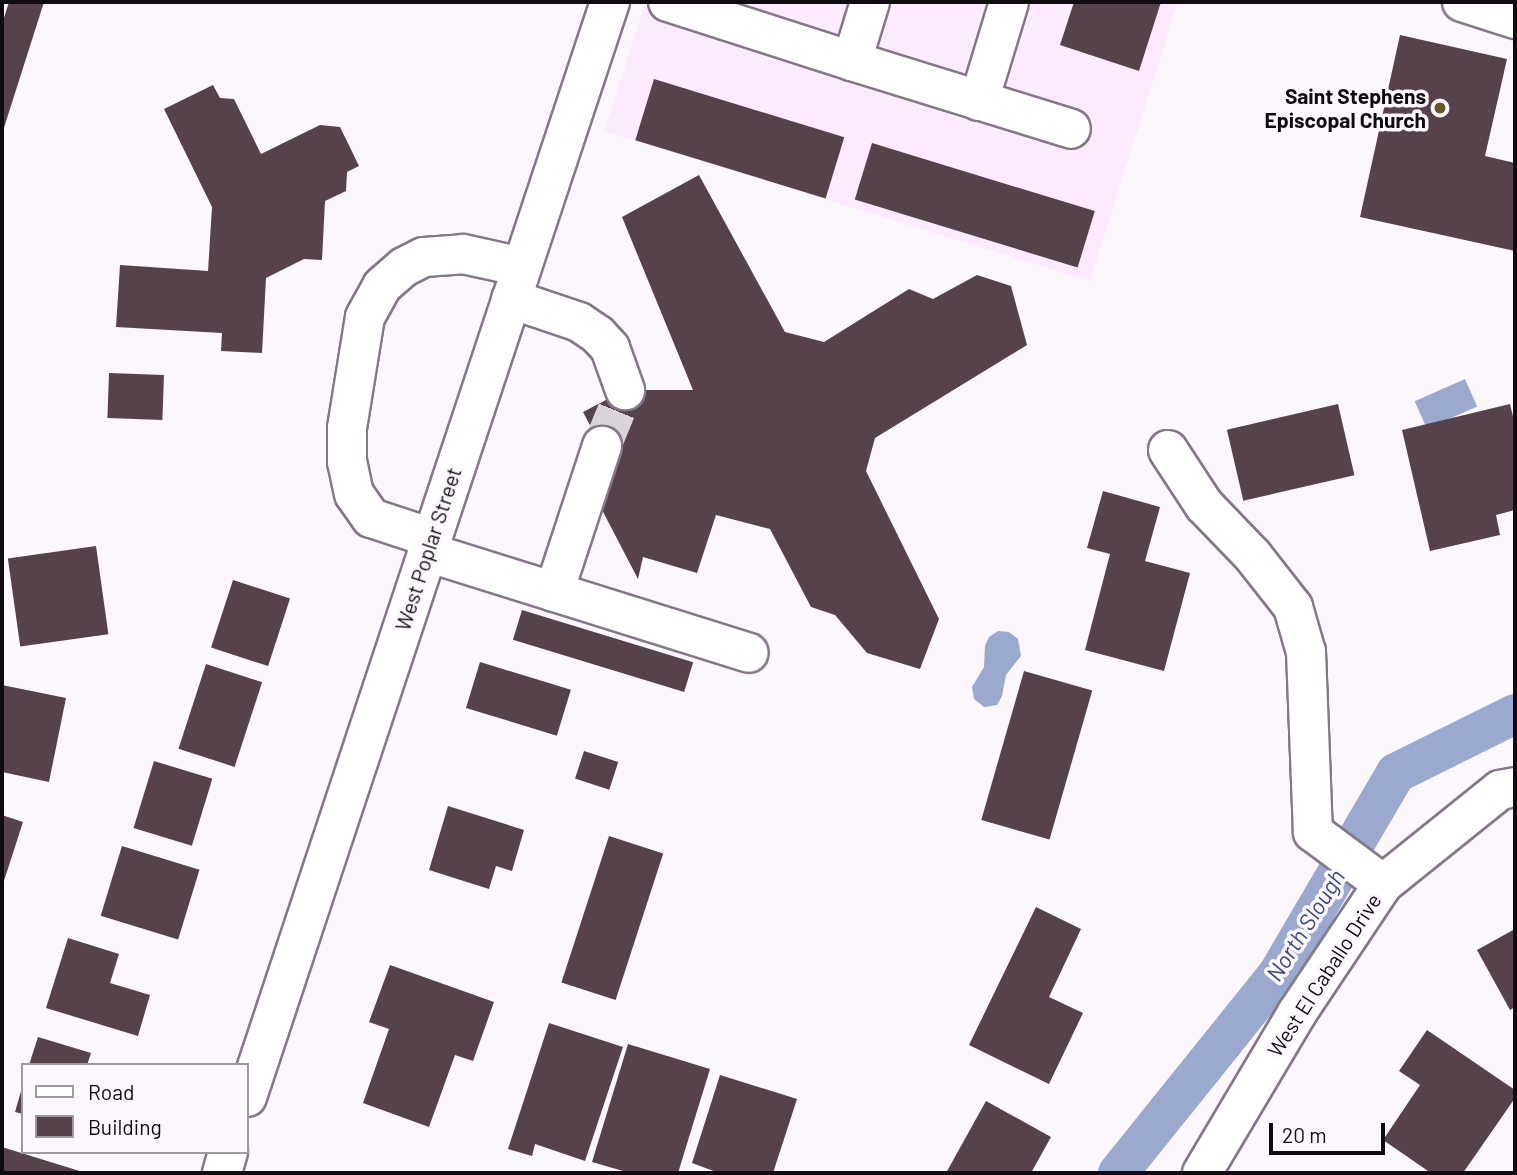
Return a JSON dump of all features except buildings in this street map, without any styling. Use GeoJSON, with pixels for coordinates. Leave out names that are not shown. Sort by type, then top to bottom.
{"type":"FeatureCollection","features":[{"type":"Feature","properties":{"kind":"street","name":"West Poplar Street"},"geometry":{"type":"LineString","coordinates":[[248,1094],[610,2]]}},
{"type":"Feature","properties":{"kind":"street"},"geometry":{"type":"LineString","coordinates":[[668,2],[1071,129]]}},
{"type":"Feature","properties":{"kind":"street"},"geometry":{"type":"LineString","coordinates":[[852,61],[870,2]]}},
{"type":"Feature","properties":{"kind":"street"},"geometry":{"type":"LineString","coordinates":[[979,101],[1009,2]]}},
{"type":"Feature","properties":{"kind":"street"},"geometry":{"type":"LineString","coordinates":[[1462,2],[1515,19]]}},
{"type":"Feature","properties":{"kind":"street"},"geometry":{"type":"LineString","coordinates":[[625,390],[610,348],[598,335],[579,322],[517,283],[463,254],[424,257],[382,286],[365,317],[347,428],[347,462],[354,494],[371,518],[430,545],[554,592],[748,653]]}},
{"type":"Feature","properties":{"kind":"street"},"geometry":{"type":"LineString","coordinates":[[554,592],[602,446]]}},
{"type":"Feature","properties":{"kind":"street"},"geometry":{"type":"LineString","coordinates":[[1168,450],[1204,505],[1252,556],[1293,607],[1306,652],[1313,832],[1383,884]]}},
{"type":"Feature","properties":{"kind":"street","name":"West El Caballo Drive"},"geometry":{"type":"LineString","coordinates":[[1202,1173],[1297,1013],[1383,884],[1500,790],[1515,787]]}},
{"type":"Feature","properties":{"kind":"street"},"geometry":{"type":"LineString","coordinates":[[222,1173],[228,1154]]}},
{"type":"Feature","properties":{"kind":"shaded area"},"geometry":{"type":"Polygon","coordinates":[[[646,2],[1178,2],[1090,281],[604,131],[646,2]]]}},
{"type":"Feature","properties":{"kind":"water"},"geometry":{"type":"Polygon","coordinates":[[[1465,379],[1477,406],[1427,429],[1415,401],[1465,379]]]}},
{"type":"Feature","properties":{"kind":"water"},"geometry":{"type":"Polygon","coordinates":[[[998,631],[1009,632],[1018,639],[1021,656],[1006,675],[1002,696],[997,705],[984,707],[974,699],[972,687],[984,667],[985,646],[989,637],[998,631]]]}},
{"type":"Feature","properties":{"kind":"waterway","name":"North Slough"},"geometry":{"type":"LineString","coordinates":[[1118,1173],[1278,974],[1396,773],[1515,714]]}},
{"type":"Feature","properties":{"kind":"tunnel"},"geometry":{"type":"LineString","coordinates":[[602,446],[625,390]]}},
{"type":"Feature","properties":{"kind":"place","name":"Saint Stephens Episcopal Church"},"geometry":{"type":"Point","coordinates":[1440,108]}}]}
